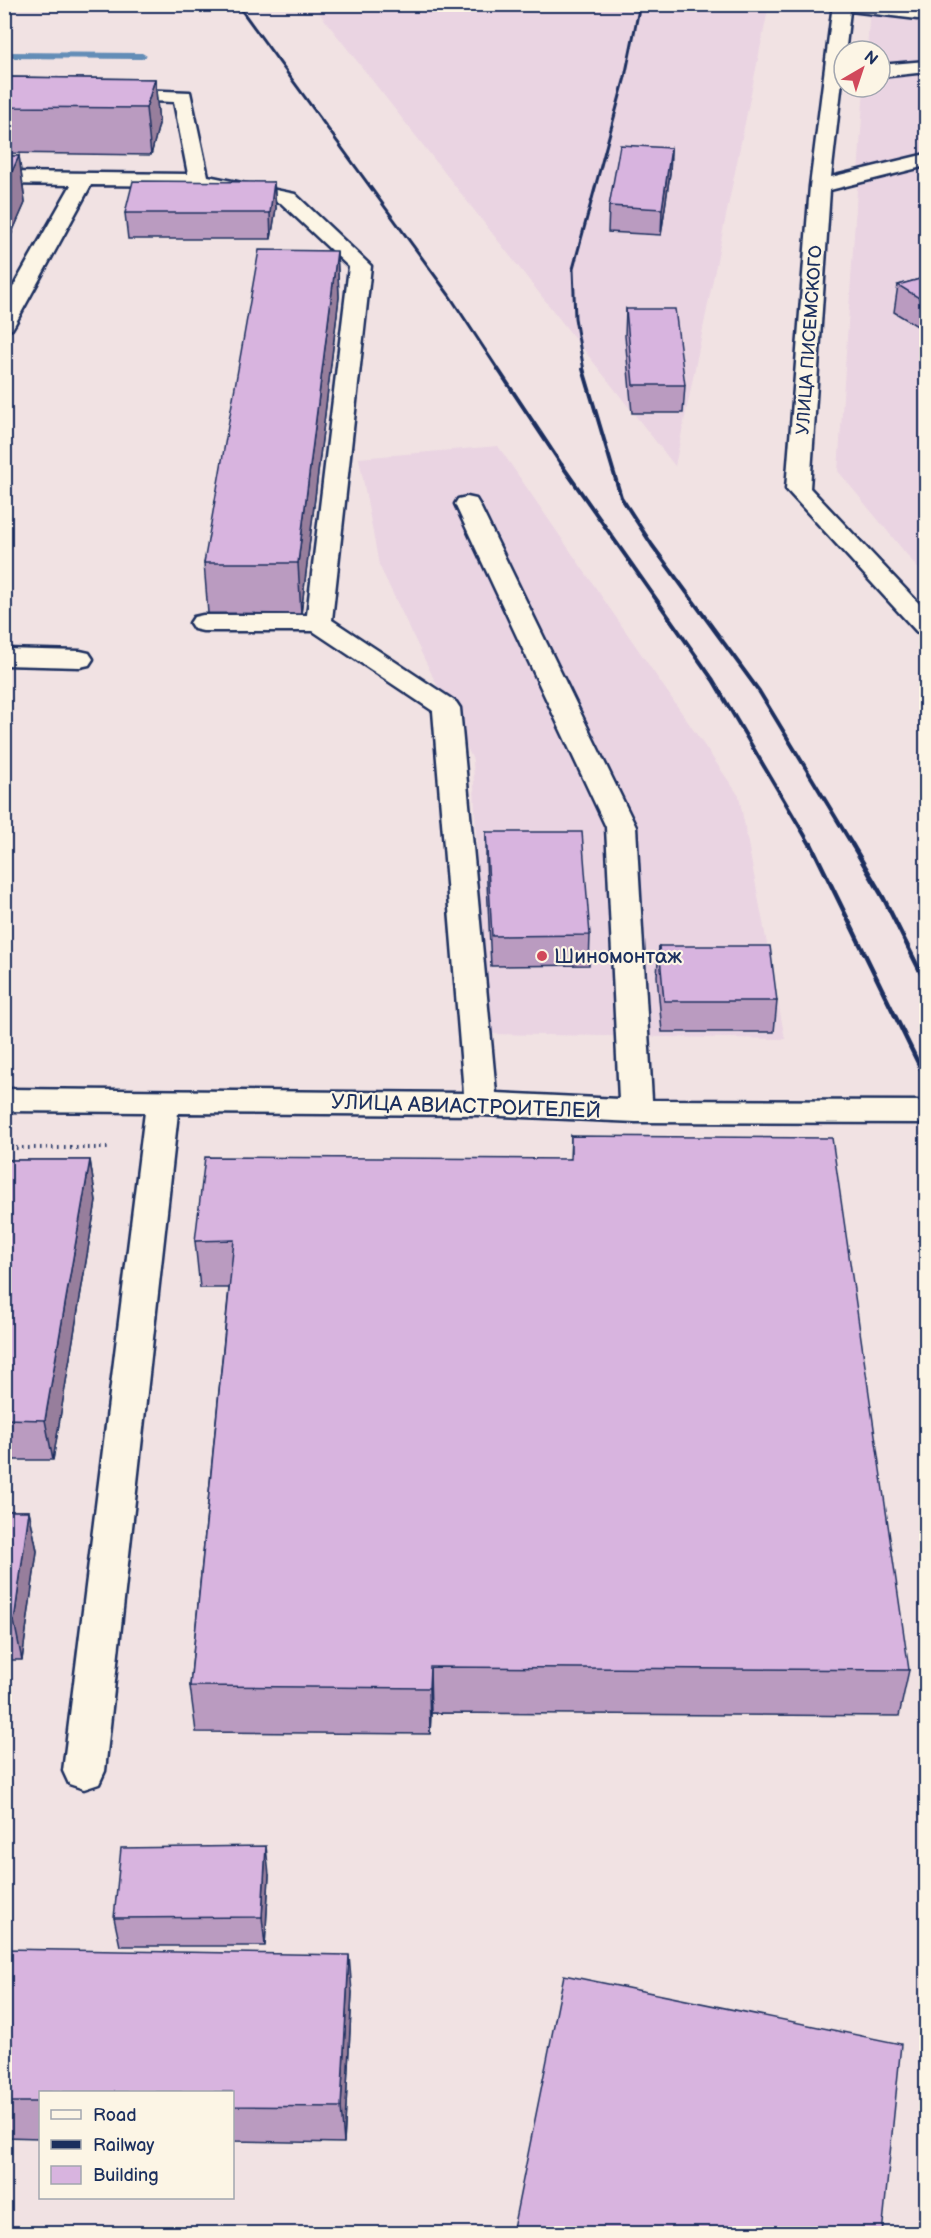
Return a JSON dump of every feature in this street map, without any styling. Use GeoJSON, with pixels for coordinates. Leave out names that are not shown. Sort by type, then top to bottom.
{"type":"FeatureCollection","features":[{"type":"Feature","properties":{"kind":"street"},"geometry":{"type":"LineString","coordinates":[[842,5],[927,15]]}},
{"type":"Feature","properties":{"kind":"street","name":"УЛИЦА ПИСЕМСКОГО"},"geometry":{"type":"LineString","coordinates":[[841,39],[842,5]]}},
{"type":"Feature","properties":{"kind":"street"},"geometry":{"type":"LineString","coordinates":[[892,70],[927,67]]}},
{"type":"Feature","properties":{"kind":"street"},"geometry":{"type":"LineString","coordinates":[[100,95],[183,96],[199,180]]}},
{"type":"Feature","properties":{"kind":"street","name":"УЛИЦА ПИСЕМСКОГО"},"geometry":{"type":"LineString","coordinates":[[835,99],[820,186],[798,489],[927,626]]}},
{"type":"Feature","properties":{"kind":"street"},"geometry":{"type":"LineString","coordinates":[[820,186],[927,160]]}},
{"type":"Feature","properties":{"kind":"street"},"geometry":{"type":"LineString","coordinates":[[4,178],[199,180],[288,198],[360,266],[319,623]]}},
{"type":"Feature","properties":{"kind":"street"},"geometry":{"type":"LineString","coordinates":[[4,324],[84,179]]}},
{"type":"Feature","properties":{"kind":"street"},"geometry":{"type":"LineString","coordinates":[[467,504],[621,827],[636,1111]]}},
{"type":"Feature","properties":{"kind":"street"},"geometry":{"type":"LineString","coordinates":[[203,623],[319,623],[447,708],[481,1104]]}},
{"type":"Feature","properties":{"kind":"street"},"geometry":{"type":"LineString","coordinates":[[4,657],[80,658]]}},
{"type":"Feature","properties":{"kind":"street","name":"УЛИЦА АВИАСТРОИТЕЛЕЙ"},"geometry":{"type":"LineString","coordinates":[[4,1100],[481,1104],[636,1111],[927,1112]]}},
{"type":"Feature","properties":{"kind":"street"},"geometry":{"type":"LineString","coordinates":[[84,1771],[163,1100]]}},
{"type":"Feature","properties":{"kind":"shaded area"},"geometry":{"type":"Polygon","coordinates":[[[313,5],[769,5],[675,466],[313,5]]]}},
{"type":"Feature","properties":{"kind":"shaded area"},"geometry":{"type":"Polygon","coordinates":[[[870,5],[926,5],[926,578],[838,471],[863,99],[892,99],[892,39],[868,39],[870,5]]]}},
{"type":"Feature","properties":{"kind":"shaded area"},"geometry":{"type":"Polygon","coordinates":[[[498,446],[739,796],[785,1039],[484,1034],[473,760],[379,565],[359,458],[498,446]]]}},
{"type":"Feature","properties":{"kind":"building"},"geometry":{"type":"Polygon","coordinates":[[[4,77],[155,79],[146,108],[4,107],[4,77]]]}},
{"type":"Feature","properties":{"kind":"building"},"geometry":{"type":"Polygon","coordinates":[[[620,145],[671,148],[662,209],[609,206],[620,145]]]}},
{"type":"Feature","properties":{"kind":"building"},"geometry":{"type":"Polygon","coordinates":[[[4,156],[19,156],[4,189],[4,156]]]}},
{"type":"Feature","properties":{"kind":"building"},"geometry":{"type":"Polygon","coordinates":[[[133,181],[274,182],[270,213],[125,213],[133,181]]]}},
{"type":"Feature","properties":{"kind":"building"},"geometry":{"type":"Polygon","coordinates":[[[259,250],[337,251],[298,563],[204,563],[259,250]]]}},
{"type":"Feature","properties":{"kind":"building"},"geometry":{"type":"Polygon","coordinates":[[[927,277],[927,303],[898,285],[927,277]]]}},
{"type":"Feature","properties":{"kind":"building"},"geometry":{"type":"Polygon","coordinates":[[[626,309],[675,309],[685,385],[633,385],[626,309]]]}},
{"type":"Feature","properties":{"kind":"building"},"geometry":{"type":"Polygon","coordinates":[[[486,832],[582,832],[590,935],[492,936],[486,832]]]}},
{"type":"Feature","properties":{"kind":"building"},"geometry":{"type":"Polygon","coordinates":[[[659,946],[770,946],[777,1001],[664,1001],[659,946]]]}},
{"type":"Feature","properties":{"kind":"building"},"geometry":{"type":"Polygon","coordinates":[[[571,1136],[832,1138],[909,1670],[430,1667],[429,1688],[190,1686],[234,1240],[195,1241],[205,1157],[571,1159],[571,1136]]]}},
{"type":"Feature","properties":{"kind":"building"},"geometry":{"type":"Polygon","coordinates":[[[4,1160],[90,1160],[45,1420],[4,1419],[4,1160]]]}},
{"type":"Feature","properties":{"kind":"building"},"geometry":{"type":"Polygon","coordinates":[[[4,1511],[29,1511],[14,1621],[4,1621],[4,1511]]]}},
{"type":"Feature","properties":{"kind":"building"},"geometry":{"type":"Polygon","coordinates":[[[266,1846],[262,1917],[114,1918],[121,1848],[266,1846]]]}},
{"type":"Feature","properties":{"kind":"building"},"geometry":{"type":"Polygon","coordinates":[[[4,1949],[349,1955],[341,2107],[234,2106],[234,2091],[39,2091],[39,2102],[4,2102],[4,1949]]]}},
{"type":"Feature","properties":{"kind":"building"},"geometry":{"type":"Polygon","coordinates":[[[564,1975],[901,2044],[882,2234],[512,2234],[564,1975]]]}},
{"type":"Feature","properties":{"kind":"waterway"},"geometry":{"type":"LineString","coordinates":[[4,55],[142,56]]}},
{"type":"Feature","properties":{"kind":"railway"},"geometry":{"type":"LineString","coordinates":[[237,4],[449,295],[499,371]]}},
{"type":"Feature","properties":{"kind":"railway"},"geometry":{"type":"LineString","coordinates":[[584,371],[575,318],[573,269],[625,77],[640,4]]}},
{"type":"Feature","properties":{"kind":"railway"},"geometry":{"type":"LineString","coordinates":[[498,369],[561,464],[713,680],[811,846]]}},
{"type":"Feature","properties":{"kind":"railway"},"geometry":{"type":"LineString","coordinates":[[583,369],[621,497],[652,545],[759,691],[853,846]]}},
{"type":"Feature","properties":{"kind":"railway"},"geometry":{"type":"LineString","coordinates":[[811,844],[926,1079]]}},
{"type":"Feature","properties":{"kind":"railway"},"geometry":{"type":"LineString","coordinates":[[852,844],[884,899],[926,983]]}},
{"type":"Feature","properties":{"kind":"place","name":"Шиномонтаж"},"geometry":{"type":"Point","coordinates":[542,956]}}]}
